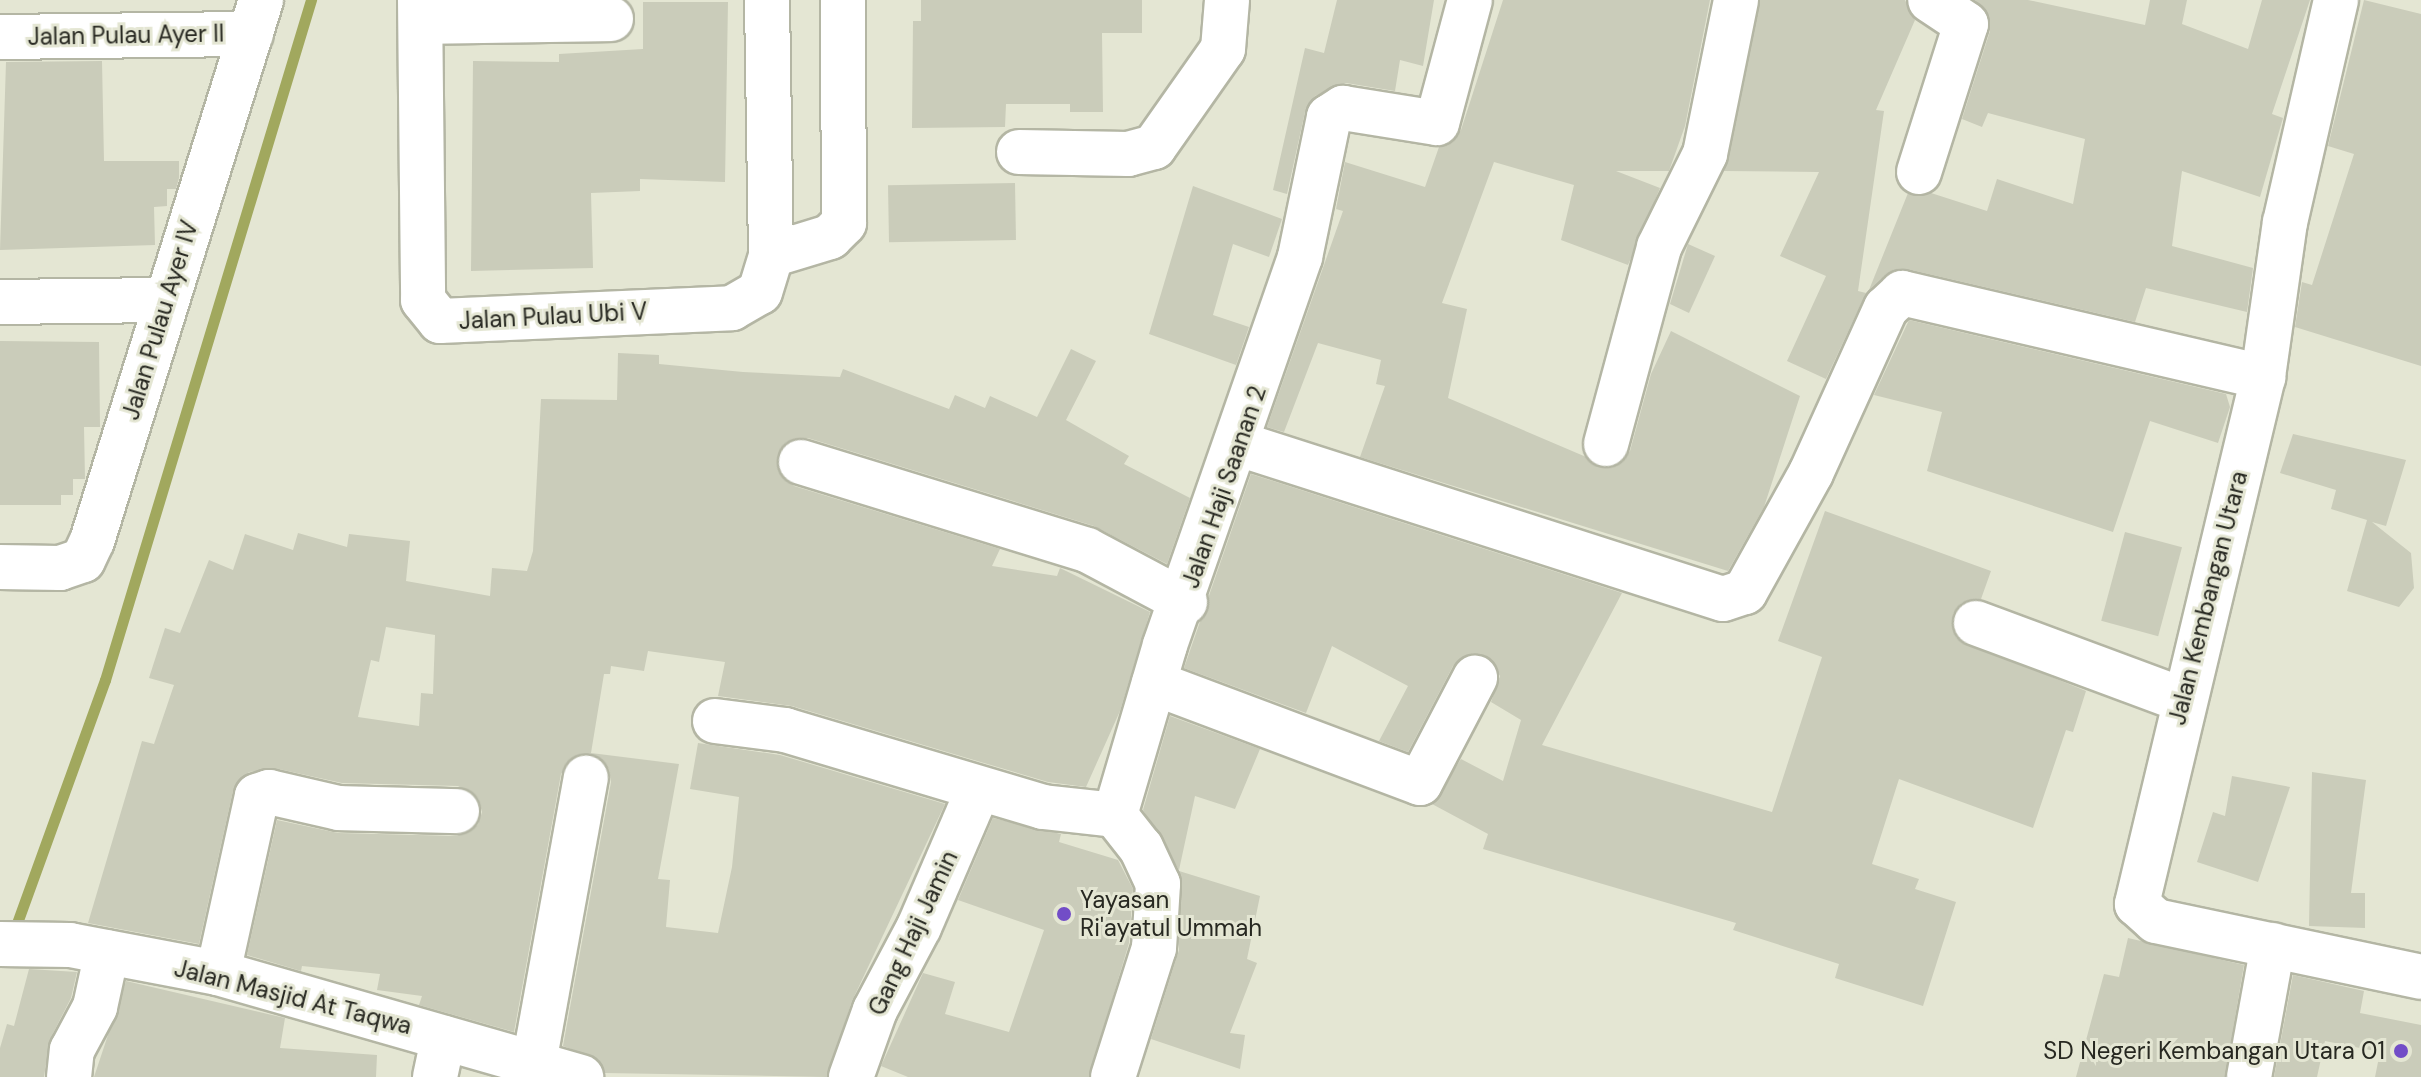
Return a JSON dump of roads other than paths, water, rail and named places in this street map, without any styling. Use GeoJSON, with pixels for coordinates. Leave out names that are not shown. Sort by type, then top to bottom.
{"type":"FeatureCollection","features":[{"type":"Feature","properties":{"kind":"street"},"geometry":{"type":"LineString","coordinates":[[767,0],[771,255],[830,237],[844,223],[843,0]]}},
{"type":"Feature","properties":{"kind":"street"},"geometry":{"type":"LineString","coordinates":[[1019,152],[1128,154],[1154,147],[1223,49],[1227,0]]}},
{"type":"Feature","properties":{"kind":"street","name":"Jalan Haji Saanan 2"},"geometry":{"type":"LineString","coordinates":[[1115,815],[1154,683],[1185,602],[1300,257],[1329,117],[1343,108],[1437,123],[1470,0]]}},
{"type":"Feature","properties":{"kind":"street"},"geometry":{"type":"LineString","coordinates":[[1606,444],[1659,247],[1705,154],[1736,0]]}},
{"type":"Feature","properties":{"kind":"street"},"geometry":{"type":"LineString","coordinates":[[1919,172],[1966,24],[1930,0]]}},
{"type":"Feature","properties":{"kind":"street","name":"Jalan Kembangan Utara"},"geometry":{"type":"LineString","coordinates":[[2336,0],[2285,222],[2263,377],[2183,700],[2137,904],[2156,921],[2421,977]]}},
{"type":"Feature","properties":{"kind":"street"},"geometry":{"type":"LineString","coordinates":[[421,11],[611,19]]}},
{"type":"Feature","properties":{"kind":"street","name":"Jalan Pulau Ubi V"},"geometry":{"type":"LineString","coordinates":[[421,11],[423,300],[432,318],[732,308],[760,292],[771,255]]}},
{"type":"Feature","properties":{"kind":"street","name":"Jalan Pulau Ayer II"},"geometry":{"type":"LineString","coordinates":[[0,37],[256,17]]}},
{"type":"Feature","properties":{"kind":"street","name":"Jalan Pulau Ayer IV"},"geometry":{"type":"LineString","coordinates":[[0,567],[60,568],[83,560],[256,17]]}},
{"type":"Feature","properties":{"kind":"street"},"geometry":{"type":"LineString","coordinates":[[1239,444],[1723,599],[1745,592],[1811,473],[1886,308],[1902,293],[2263,377]]}},
{"type":"Feature","properties":{"kind":"street"},"geometry":{"type":"LineString","coordinates":[[0,302],[165,300]]}},
{"type":"Feature","properties":{"kind":"street"},"geometry":{"type":"LineString","coordinates":[[801,462],[1087,550],[1185,602]]}},
{"type":"Feature","properties":{"kind":"street"},"geometry":{"type":"LineString","coordinates":[[1976,623],[2183,700]]}},
{"type":"Feature","properties":{"kind":"street"},"geometry":{"type":"LineString","coordinates":[[1154,683],[1420,783],[1475,678]]}},
{"type":"Feature","properties":{"kind":"street"},"geometry":{"type":"LineString","coordinates":[[715,721],[785,730],[1043,807],[1115,815],[1141,848],[1158,884],[1154,948],[1113,1077]]}},
{"type":"Feature","properties":{"kind":"street"},"geometry":{"type":"LineString","coordinates":[[534,1063],[586,778]]}},
{"type":"Feature","properties":{"kind":"street","name":"Gang Haji Jamin"},"geometry":{"type":"LineString","coordinates":[[851,1077],[875,1010],[919,927],[978,790]]}},
{"type":"Feature","properties":{"kind":"street"},"geometry":{"type":"LineString","coordinates":[[218,973],[257,796],[269,792],[339,808],[457,811]]}},
{"type":"Feature","properties":{"kind":"street","name":"Jalan Masjid At Taqwa"},"geometry":{"type":"LineString","coordinates":[[0,944],[107,952],[218,973],[439,1057],[534,1063],[581,1077]]}},
{"type":"Feature","properties":{"kind":"street"},"geometry":{"type":"LineString","coordinates":[[2249,1077],[2273,945]]}},
{"type":"Feature","properties":{"kind":"street"},"geometry":{"type":"LineString","coordinates":[[69,1077],[72,1050],[95,1007],[107,952]]}},
{"type":"Feature","properties":{"kind":"waterway"},"geometry":{"type":"LineString","coordinates":[[13,934],[105,680],[311,0]]}},
{"type":"Feature","properties":{"kind":"place","name":"Yayasan Ri'ayatul Ummah"},"geometry":{"type":"Point","coordinates":[1064,914]}},
{"type":"Feature","properties":{"kind":"place","name":"SD Negeri Kembangan Utara 01"},"geometry":{"type":"Point","coordinates":[2401,1051]}}]}
